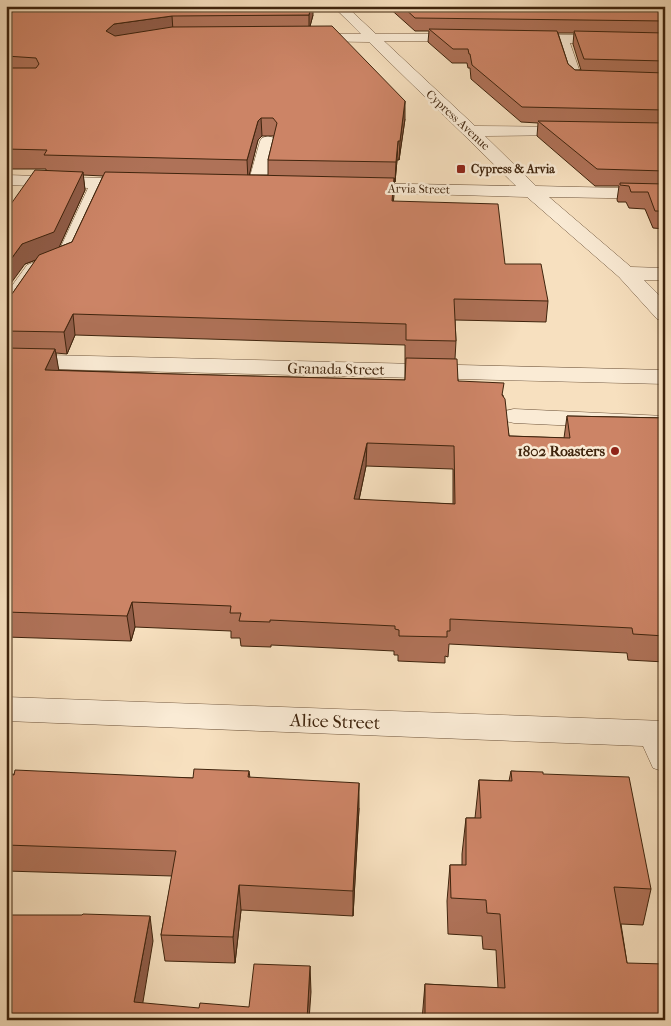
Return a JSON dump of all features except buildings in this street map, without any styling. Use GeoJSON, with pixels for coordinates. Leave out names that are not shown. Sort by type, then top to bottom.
{"type":"FeatureCollection","features":[{"type":"Feature","properties":{"kind":"street","name":"Cypress Avenue"},"geometry":{"type":"LineString","coordinates":[[339,6],[370,38],[471,131],[531,191],[626,273],[665,314]]}},
{"type":"Feature","properties":{"kind":"street"},"geometry":{"type":"LineString","coordinates":[[295,38],[484,37]]}},
{"type":"Feature","properties":{"kind":"street"},"geometry":{"type":"LineString","coordinates":[[503,38],[665,40]]}},
{"type":"Feature","properties":{"kind":"street"},"geometry":{"type":"LineString","coordinates":[[562,39],[575,77],[578,79],[665,81]]}},
{"type":"Feature","properties":{"kind":"street"},"geometry":{"type":"LineString","coordinates":[[471,131],[587,130]]}},
{"type":"Feature","properties":{"kind":"street"},"geometry":{"type":"LineString","coordinates":[[256,187],[268,141]]}},
{"type":"Feature","properties":{"kind":"street"},"geometry":{"type":"LineString","coordinates":[[6,180],[158,184]]}},
{"type":"Feature","properties":{"kind":"street"},"geometry":{"type":"LineString","coordinates":[[6,309],[34,269],[66,257],[98,182]]}},
{"type":"Feature","properties":{"kind":"street"},"geometry":{"type":"LineString","coordinates":[[236,186],[275,187]]}},
{"type":"Feature","properties":{"kind":"street","name":"Arvia Street"},"geometry":{"type":"LineString","coordinates":[[345,188],[665,194]]}},
{"type":"Feature","properties":{"kind":"street"},"geometry":{"type":"LineString","coordinates":[[626,273],[665,274]]}},
{"type":"Feature","properties":{"kind":"street","name":"Granada Street"},"geometry":{"type":"LineString","coordinates":[[6,361],[665,378]]}},
{"type":"Feature","properties":{"kind":"street"},"geometry":{"type":"LineString","coordinates":[[514,416],[665,423]]}},
{"type":"Feature","properties":{"kind":"street","name":"Alice Street"},"geometry":{"type":"LineString","coordinates":[[6,709],[662,743]]}},
{"type":"Feature","properties":{"kind":"place","name":"Cypress & Arvia"},"geometry":{"type":"Point","coordinates":[461,169]}},
{"type":"Feature","properties":{"kind":"place","name":"1802 Roasters"},"geometry":{"type":"Point","coordinates":[615,451]}}]}
